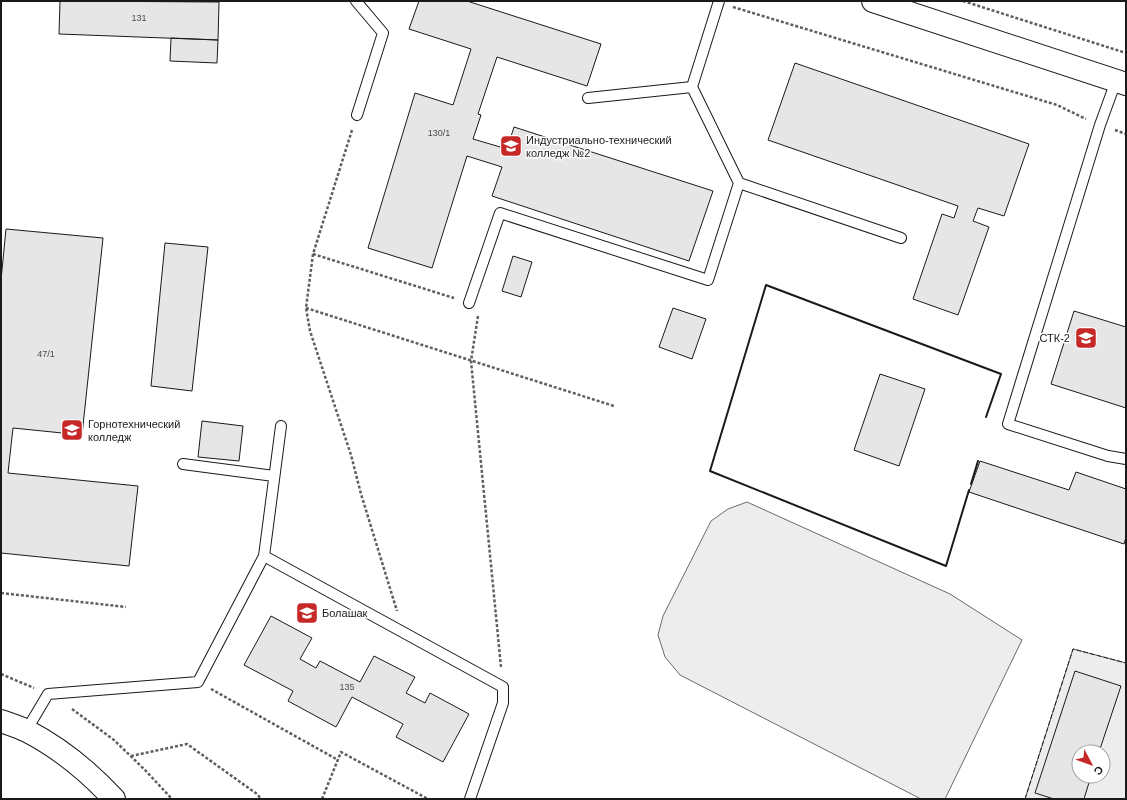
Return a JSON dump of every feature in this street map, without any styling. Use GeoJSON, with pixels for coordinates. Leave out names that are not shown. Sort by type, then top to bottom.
{"type":"FeatureCollection","features":[{"type":"Feature","properties":{"kind":"street"},"geometry":{"type":"LineString","coordinates":[[873,1],[1121,83]]}},
{"type":"Feature","properties":{"kind":"street"},"geometry":{"type":"LineString","coordinates":[[1,721],[26,731],[56,748],[102,786],[114,799]]}},
{"type":"Feature","properties":{"kind":"lane"},"geometry":{"type":"LineString","coordinates":[[356,1],[383,32],[357,114]]}},
{"type":"Feature","properties":{"kind":"lane"},"geometry":{"type":"LineString","coordinates":[[468,303],[500,213],[708,280],[739,183],[692,87],[718,2]]}},
{"type":"Feature","properties":{"kind":"lane"},"geometry":{"type":"LineString","coordinates":[[1121,83],[1100,125],[1008,424],[1108,456],[1126,459]]}},
{"type":"Feature","properties":{"kind":"lane"},"geometry":{"type":"LineString","coordinates":[[588,98],[692,87]]}},
{"type":"Feature","properties":{"kind":"lane"},"geometry":{"type":"LineString","coordinates":[[739,183],[901,238]]}},
{"type":"Feature","properties":{"kind":"lane"},"geometry":{"type":"LineString","coordinates":[[26,731],[48,694],[198,682],[264,556],[281,426]]}},
{"type":"Feature","properties":{"kind":"lane"},"geometry":{"type":"LineString","coordinates":[[183,464],[274,476]]}},
{"type":"Feature","properties":{"kind":"lane"},"geometry":{"type":"LineString","coordinates":[[264,556],[503,686],[503,703],[470,799]]}},
{"type":"Feature","properties":{"kind":"path"},"geometry":{"type":"LineString","coordinates":[[962,1],[1126,53]]}},
{"type":"Feature","properties":{"kind":"path"},"geometry":{"type":"LineString","coordinates":[[718,2],[1057,105],[1100,125],[1126,134]]}},
{"type":"Feature","properties":{"kind":"path"},"geometry":{"type":"LineString","coordinates":[[357,114],[313,254],[306,308],[310,331],[351,455],[361,494],[404,632]]}},
{"type":"Feature","properties":{"kind":"path"},"geometry":{"type":"LineString","coordinates":[[313,254],[480,306],[471,361],[503,686]]}},
{"type":"Feature","properties":{"kind":"path"},"geometry":{"type":"LineString","coordinates":[[306,308],[614,406]]}},
{"type":"Feature","properties":{"kind":"path"},"geometry":{"type":"LineString","coordinates":[[1,593],[126,607]]}},
{"type":"Feature","properties":{"kind":"path"},"geometry":{"type":"LineString","coordinates":[[1,674],[48,694],[69,707],[114,740],[172,799]]}},
{"type":"Feature","properties":{"kind":"path"},"geometry":{"type":"LineString","coordinates":[[198,682],[338,760]]}},
{"type":"Feature","properties":{"kind":"path"},"geometry":{"type":"LineString","coordinates":[[131,756],[187,744],[257,794],[261,799]]}},
{"type":"Feature","properties":{"kind":"path"},"geometry":{"type":"LineString","coordinates":[[322,799],[341,752],[428,799]]}},
{"type":"Feature","properties":{"kind":"shaded area"},"geometry":{"type":"Polygon","coordinates":[[[747,502],[950,594],[1022,640],[945,799],[921,799],[680,675],[665,657],[658,635],[663,616],[711,521],[728,509],[747,502]]]}},
{"type":"Feature","properties":{"kind":"shaded area"},"geometry":{"type":"Polygon","coordinates":[[[1073,649],[1126,663],[1126,799],[1025,799],[1073,649]]]}},
{"type":"Feature","properties":{"kind":"building"},"geometry":{"type":"Polygon","coordinates":[[[60,1],[219,2],[218,40],[59,34],[60,1]]]}},
{"type":"Feature","properties":{"kind":"building"},"geometry":{"type":"Polygon","coordinates":[[[419,1],[467,1],[601,44],[587,86],[497,57],[478,114],[481,115],[473,139],[507,149],[514,127],[713,191],[689,261],[492,196],[502,167],[467,156],[432,268],[368,248],[415,93],[453,105],[471,49],[409,29],[419,1]]]}},
{"type":"Feature","properties":{"kind":"building"},"geometry":{"type":"Polygon","coordinates":[[[171,38],[218,40],[217,63],[170,61],[171,38]]]}},
{"type":"Feature","properties":{"kind":"building"},"geometry":{"type":"Polygon","coordinates":[[[795,63],[1029,144],[1004,216],[978,208],[973,221],[989,227],[958,315],[913,299],[942,214],[954,218],[958,206],[768,140],[795,63]]]}},
{"type":"Feature","properties":{"kind":"building"},"geometry":{"type":"Polygon","coordinates":[[[6,229],[103,238],[82,435],[13,428],[8,473],[138,486],[129,566],[1,553],[1,280],[6,229]]]}},
{"type":"Feature","properties":{"kind":"building"},"geometry":{"type":"Polygon","coordinates":[[[165,243],[208,247],[192,391],[151,386],[165,243]]]}},
{"type":"Feature","properties":{"kind":"building"},"geometry":{"type":"Polygon","coordinates":[[[513,256],[532,262],[521,297],[502,291],[513,256]]]}},
{"type":"Feature","properties":{"kind":"building"},"geometry":{"type":"Polygon","coordinates":[[[673,308],[706,319],[692,359],[659,347],[673,308]]]}},
{"type":"Feature","properties":{"kind":"building"},"geometry":{"type":"Polygon","coordinates":[[[1074,311],[1126,327],[1126,408],[1051,384],[1074,311]]]}},
{"type":"Feature","properties":{"kind":"building"},"geometry":{"type":"Polygon","coordinates":[[[880,374],[925,389],[899,466],[854,450],[880,374]]]}},
{"type":"Feature","properties":{"kind":"building"},"geometry":{"type":"Polygon","coordinates":[[[202,421],[243,426],[239,461],[198,457],[202,421]]]}},
{"type":"Feature","properties":{"kind":"building"},"geometry":{"type":"Polygon","coordinates":[[[980,461],[1069,490],[1076,472],[1126,489],[1126,537],[1124,544],[969,492],[980,461]]]}},
{"type":"Feature","properties":{"kind":"building"},"geometry":{"type":"Polygon","coordinates":[[[271,616],[312,638],[300,659],[316,668],[320,661],[360,682],[374,656],[415,677],[406,693],[425,703],[430,693],[469,714],[443,762],[396,737],[403,724],[352,697],[336,727],[288,701],[293,691],[244,665],[271,616]]]}},
{"type":"Feature","properties":{"kind":"building"},"geometry":{"type":"Polygon","coordinates":[[[1075,671],[1121,686],[1102,744],[1071,744],[1071,784],[1089,784],[1084,799],[1054,799],[1035,793],[1075,671]]]}},
{"type":"Feature","properties":{"kind":"fence"},"geometry":{"type":"LineString","coordinates":[[1025,799],[1073,649],[1126,663]]}},
{"type":"Feature","properties":{"kind":"wall"},"geometry":{"type":"LineString","coordinates":[[969,490],[946,566],[710,471],[766,285],[1001,374],[986,417]]}},
{"type":"Feature","properties":{"kind":"wall"},"geometry":{"type":"LineString","coordinates":[[971,484],[978,461]]}},
{"type":"Feature","properties":{"kind":"place","name":"Индустриально-технический колледж №2"},"geometry":{"type":"Point","coordinates":[511,146]}},
{"type":"Feature","properties":{"kind":"place","name":"СТК-2"},"geometry":{"type":"Point","coordinates":[1086,338]}},
{"type":"Feature","properties":{"kind":"place","name":"Горнотехнический колледж"},"geometry":{"type":"Point","coordinates":[72,430]}},
{"type":"Feature","properties":{"kind":"place","name":"Болашак"},"geometry":{"type":"Point","coordinates":[307,613]}}]}
